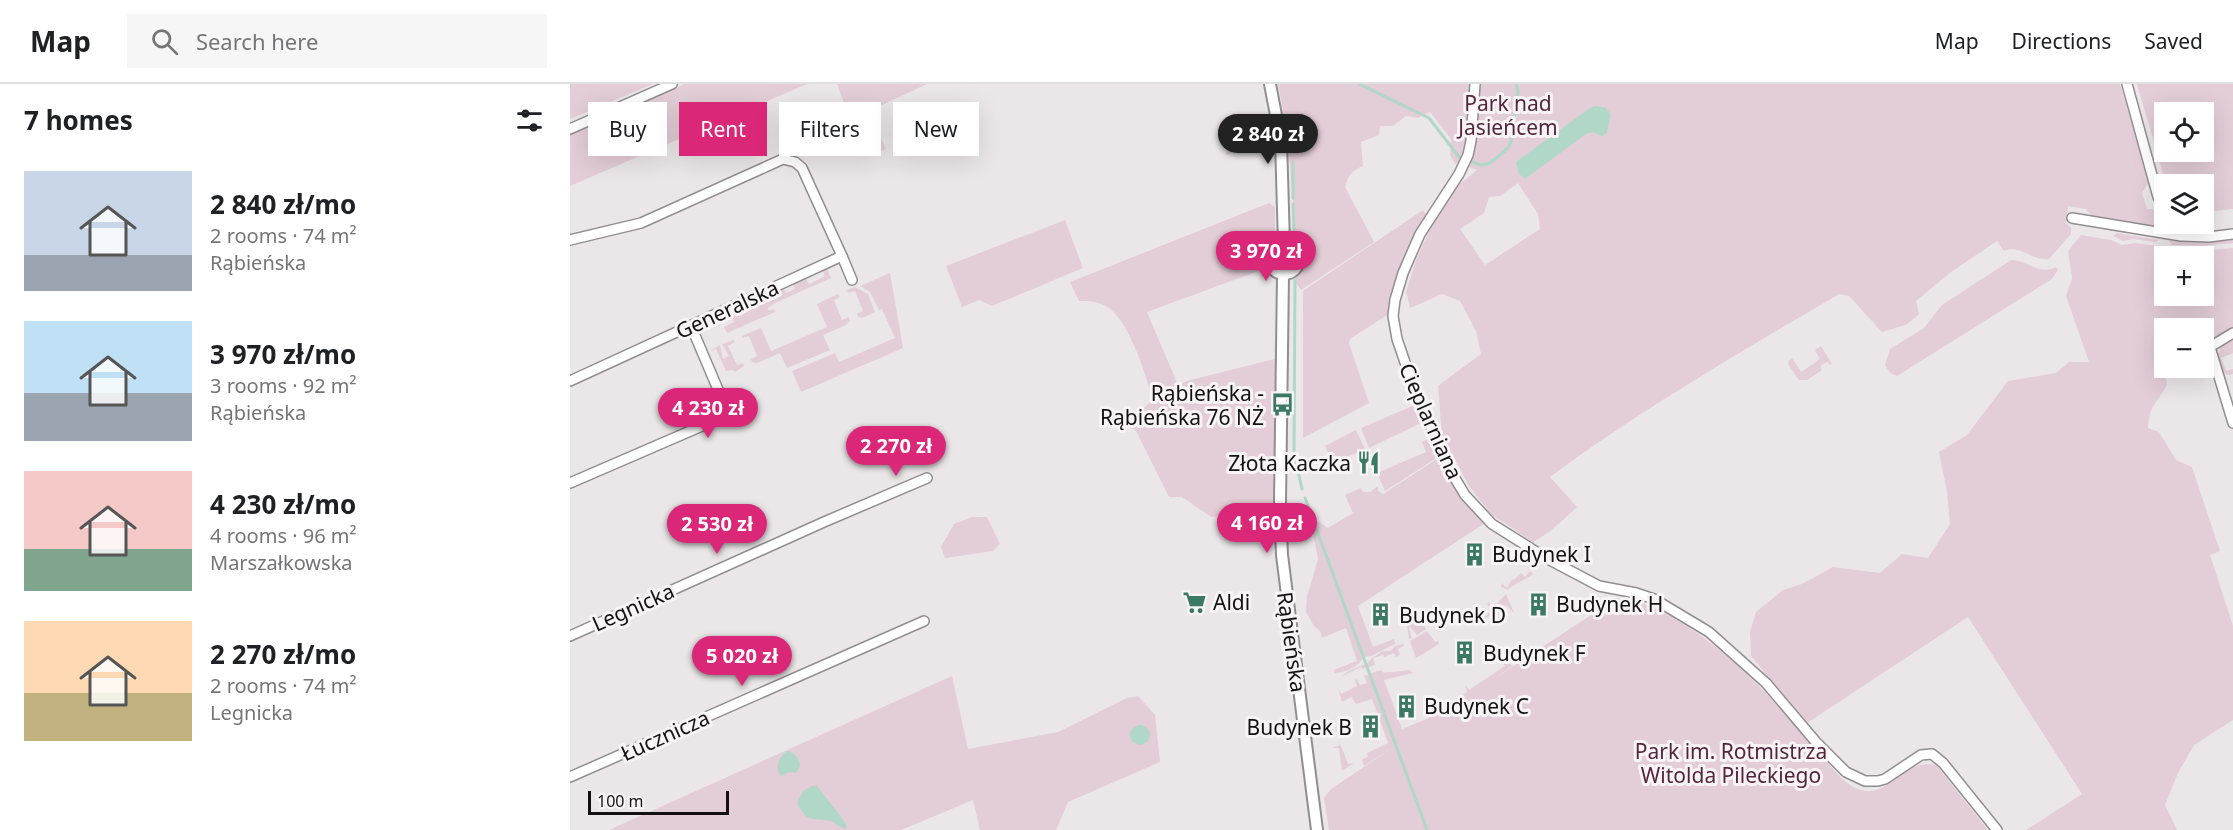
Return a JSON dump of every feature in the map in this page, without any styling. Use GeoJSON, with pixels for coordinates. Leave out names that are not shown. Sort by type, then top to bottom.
{"type":"FeatureCollection","features":[{"type":"Feature","properties":{"kind":"street"},"geometry":{"type":"LineString","coordinates":[[570,129],[672,84]]}},
{"type":"Feature","properties":{"kind":"street"},"geometry":{"type":"LineString","coordinates":[[1270,84],[1281,141],[1284,244],[1293,247],[1299,259],[1296,268],[1283,274]]}},
{"type":"Feature","properties":{"kind":"street","name":"Cieplarniana"},"geometry":{"type":"LineString","coordinates":[[1474,84],[1471,141],[1466,159],[1420,234],[1395,300],[1393,321],[1396,339],[1408,371],[1447,465],[1465,495],[1492,524],[1546,558],[1599,586],[1654,599],[1708,632],[1766,683],[1816,742],[1846,772],[1865,782],[1878,781],[1886,779],[1921,755],[1932,754],[1943,763],[1997,830]]}},
{"type":"Feature","properties":{"kind":"street"},"geometry":{"type":"LineString","coordinates":[[2127,84],[2154,182]]}},
{"type":"Feature","properties":{"kind":"street"},"geometry":{"type":"LineString","coordinates":[[570,240],[641,223],[783,159],[795,162],[802,168],[852,280]]}},
{"type":"Feature","properties":{"kind":"street"},"geometry":{"type":"LineString","coordinates":[[2072,218],[2181,236],[2209,237],[2233,234]]}},
{"type":"Feature","properties":{"kind":"street","name":"Rąbieńska"},"geometry":{"type":"LineString","coordinates":[[1284,244],[1273,248],[1268,259],[1273,269],[1283,274],[1281,549],[1317,830]]}},
{"type":"Feature","properties":{"kind":"street","name":"Generalska"},"geometry":{"type":"LineString","coordinates":[[570,381],[842,256]]}},
{"type":"Feature","properties":{"kind":"street"},"geometry":{"type":"LineString","coordinates":[[570,483],[725,416],[726,406],[691,326]]}},
{"type":"Feature","properties":{"kind":"street"},"geometry":{"type":"LineString","coordinates":[[2233,333],[2210,347],[2233,423]]}},
{"type":"Feature","properties":{"kind":"street","name":"Legnicka"},"geometry":{"type":"LineString","coordinates":[[570,636],[927,478]]}},
{"type":"Feature","properties":{"kind":"street","name":"Łucznicza"},"geometry":{"type":"LineString","coordinates":[[570,777],[924,621]]}},
{"type":"Feature","properties":{"kind":"green space"},"geometry":{"type":"Polygon","coordinates":[[[570,84],[653,84],[610,102],[588,102],[588,111],[570,119],[570,84]]]}},
{"type":"Feature","properties":{"kind":"green space"},"geometry":{"type":"Polygon","coordinates":[[[685,84],[807,84],[765,102],[679,102],[679,139],[667,144],[667,102],[644,102],[685,84]]]}},
{"type":"Feature","properties":{"kind":"green space"},"geometry":{"type":"Polygon","coordinates":[[[837,84],[927,84],[881,106],[881,102],[844,102],[837,84]]]}},
{"type":"Feature","properties":{"kind":"green space","name":"Park nad Jasieńcem"},"geometry":{"type":"Polygon","coordinates":[[[1278,84],[1470,84],[1470,100],[1477,84],[2120,84],[2149,182],[2142,193],[2147,209],[2154,209],[2154,227],[2092,216],[2086,209],[2068,206],[2066,223],[2071,228],[2071,234],[2049,259],[2038,258],[2016,250],[2004,251],[1997,241],[1951,272],[1916,301],[1919,314],[1906,325],[1882,332],[1849,296],[1839,294],[1656,405],[1550,477],[1577,507],[1551,530],[1533,542],[1491,514],[1469,486],[1442,436],[1438,386],[1481,354],[1476,331],[1460,301],[1442,294],[1410,308],[1406,292],[1429,231],[1459,185],[1477,170],[1467,166],[1470,156],[1455,164],[1450,155],[1451,139],[1430,112],[1418,118],[1406,116],[1393,126],[1380,126],[1379,135],[1361,142],[1363,166],[1351,174],[1345,187],[1374,242],[1301,290],[1296,283],[1292,183],[1278,84]],[[1518,183],[1500,196],[1489,197],[1484,213],[1460,229],[1485,265],[1540,229],[1538,214],[1518,183]]]}},
{"type":"Feature","properties":{"kind":"green space"},"geometry":{"type":"Polygon","coordinates":[[[2137,84],[2233,84],[2233,209],[2214,211],[2214,174],[2163,174],[2160,162],[2214,162],[2214,102],[2154,102],[2154,143],[2137,84]]]}},
{"type":"Feature","properties":{"kind":"green space"},"geometry":{"type":"Polygon","coordinates":[[[588,126],[588,156],[640,156],[570,186],[570,134],[588,126]]]}},
{"type":"Feature","properties":{"kind":"green space"},"geometry":{"type":"Polygon","coordinates":[[[1269,135],[1275,138],[1269,142],[1268,137],[1227,155],[1226,153],[1230,151],[1228,147],[1234,145],[1231,137],[1234,136],[1246,142],[1269,135]]]}},
{"type":"Feature","properties":{"kind":"green space"},"geometry":{"type":"Polygon","coordinates":[[[881,138],[886,149],[881,151],[881,138]]]}},
{"type":"Feature","properties":{"kind":"green space"},"geometry":{"type":"Polygon","coordinates":[[[1269,203],[1275,207],[1275,265],[1147,312],[1178,385],[1275,359],[1274,502],[1259,511],[1211,517],[1182,497],[1169,497],[1136,431],[1121,418],[1145,407],[1153,399],[1141,363],[1130,336],[1115,314],[1100,304],[1079,301],[1070,282],[1269,203]]]}},
{"type":"Feature","properties":{"kind":"green space"},"geometry":{"type":"Polygon","coordinates":[[[1423,210],[1426,215],[1407,251],[1387,315],[1350,339],[1349,343],[1369,403],[1303,438],[1303,291],[1423,210]]]}},
{"type":"Feature","properties":{"kind":"green space"},"geometry":{"type":"Polygon","coordinates":[[[1065,220],[1083,268],[992,306],[979,300],[962,307],[946,266],[1065,220]]]}},
{"type":"Feature","properties":{"kind":"green space"},"geometry":{"type":"Polygon","coordinates":[[[2117,233],[2158,240],[2156,242],[2133,239],[2123,241],[2113,236],[2117,233]]]}},
{"type":"Feature","properties":{"kind":"green space"},"geometry":{"type":"Polygon","coordinates":[[[2081,235],[2111,240],[2122,245],[2135,243],[2158,246],[2154,246],[2154,306],[2214,306],[2214,250],[2233,248],[2233,328],[2214,338],[2214,318],[2154,318],[2154,378],[2166,378],[2167,385],[2152,409],[2148,428],[2159,432],[2176,460],[2192,467],[2220,551],[2210,555],[2233,626],[2233,720],[2194,745],[2178,773],[2165,805],[2177,830],[2026,830],[2082,794],[1968,617],[1807,723],[1751,656],[1750,632],[1756,612],[1783,590],[1802,584],[1833,567],[1880,573],[1902,554],[1928,558],[1950,524],[1947,492],[1939,452],[1967,435],[2008,381],[2056,373],[2069,362],[2089,362],[2066,296],[2072,278],[2068,251],[2081,235]]]}},
{"type":"Feature","properties":{"kind":"green space"},"geometry":{"type":"Polygon","coordinates":[[[2233,240],[2233,243],[2202,246],[2172,245],[2169,241],[2195,243],[2233,240]]]}},
{"type":"Feature","properties":{"kind":"green space"},"geometry":{"type":"Polygon","coordinates":[[[2011,260],[2039,269],[2056,267],[2058,270],[2052,279],[1897,376],[1890,373],[1885,365],[1890,349],[1924,328],[1942,305],[2011,260]]]}},
{"type":"Feature","properties":{"kind":"green space"},"geometry":{"type":"Polygon","coordinates":[[[826,267],[831,278],[775,303],[768,308],[769,311],[774,309],[775,312],[727,333],[724,327],[734,322],[729,311],[783,287],[786,293],[795,289],[792,283],[805,277],[809,284],[825,276],[822,269],[826,267]]]}},
{"type":"Feature","properties":{"kind":"green space"},"geometry":{"type":"Polygon","coordinates":[[[890,273],[903,348],[801,392],[792,371],[835,353],[839,362],[895,338],[882,309],[879,310],[870,292],[860,286],[890,273]]]}},
{"type":"Feature","properties":{"kind":"green space"},"geometry":{"type":"Polygon","coordinates":[[[855,287],[868,294],[875,312],[862,318],[858,317],[857,314],[863,311],[855,291],[848,293],[847,290],[855,287]]]}},
{"type":"Feature","properties":{"kind":"green space"},"geometry":{"type":"Polygon","coordinates":[[[838,294],[840,297],[834,300],[842,320],[849,317],[850,321],[823,335],[830,350],[787,368],[780,353],[757,363],[752,362],[751,359],[757,356],[749,336],[742,338],[742,336],[761,328],[771,351],[827,327],[817,304],[838,294]]]}},
{"type":"Feature","properties":{"kind":"green space"},"geometry":{"type":"Polygon","coordinates":[[[733,340],[735,342],[728,346],[737,365],[743,363],[744,366],[735,372],[726,371],[716,349],[710,351],[720,345],[723,359],[729,356],[722,344],[733,340]]]}},
{"type":"Feature","properties":{"kind":"green space"},"geometry":{"type":"Polygon","coordinates":[[[2233,340],[2233,353],[2221,358],[2226,371],[2233,369],[2233,374],[2228,375],[2224,373],[2218,354],[2222,346],[2233,340]]]}},
{"type":"Feature","properties":{"kind":"green space"},"geometry":{"type":"Polygon","coordinates":[[[1821,346],[1832,364],[1827,362],[1820,366],[1822,370],[1807,380],[1799,380],[1788,364],[1789,361],[1792,358],[1801,372],[1820,359],[1815,350],[1821,346]]]}},
{"type":"Feature","properties":{"kind":"green space"},"geometry":{"type":"Polygon","coordinates":[[[1415,405],[1423,422],[1369,448],[1361,428],[1415,405]]]}},
{"type":"Feature","properties":{"kind":"green space"},"geometry":{"type":"Polygon","coordinates":[[[1356,430],[1365,449],[1343,459],[1345,467],[1336,472],[1325,446],[1356,430]]]}},
{"type":"Feature","properties":{"kind":"green space"},"geometry":{"type":"Polygon","coordinates":[[[1428,439],[1438,457],[1385,491],[1377,473],[1426,452],[1422,442],[1428,439]]]}},
{"type":"Feature","properties":{"kind":"green space"},"geometry":{"type":"Polygon","coordinates":[[[1440,457],[1458,493],[1485,523],[1358,606],[1373,647],[1394,639],[1395,644],[1364,657],[1351,668],[1335,673],[1334,670],[1357,661],[1346,628],[1322,638],[1320,631],[1314,626],[1306,612],[1307,597],[1318,559],[1313,533],[1315,520],[1328,528],[1353,513],[1345,495],[1361,488],[1363,492],[1370,492],[1378,486],[1378,491],[1383,494],[1440,457]]]}},
{"type":"Feature","properties":{"kind":"green space"},"geometry":{"type":"Polygon","coordinates":[[[972,517],[987,517],[1000,544],[993,551],[945,558],[941,547],[954,524],[972,517]]]}},
{"type":"Feature","properties":{"kind":"green space"},"geometry":{"type":"Polygon","coordinates":[[[1530,571],[1533,574],[1508,590],[1501,587],[1502,583],[1507,588],[1512,579],[1514,580],[1521,573],[1525,577],[1530,571]]]}},
{"type":"Feature","properties":{"kind":"green space"},"geometry":{"type":"Polygon","coordinates":[[[1506,594],[1514,613],[1506,605],[1483,620],[1487,626],[1485,626],[1478,616],[1479,611],[1485,617],[1492,609],[1487,604],[1488,602],[1494,607],[1506,594]]]}},
{"type":"Feature","properties":{"kind":"green space","name":"Park im. Rotmistrza Witolda Pileckiego"},"geometry":{"type":"Polygon","coordinates":[[[1617,598],[1652,607],[1681,622],[1707,640],[1755,682],[1841,778],[1856,788],[1869,791],[1880,789],[1912,769],[1923,765],[1936,765],[1988,830],[1329,830],[1324,798],[1331,789],[1395,746],[1364,766],[1362,759],[1368,757],[1367,753],[1388,743],[1372,699],[1356,704],[1351,697],[1342,702],[1338,688],[1341,694],[1357,686],[1355,680],[1357,679],[1360,685],[1367,683],[1364,676],[1381,670],[1384,673],[1410,670],[1413,673],[1384,680],[1402,729],[1436,715],[1431,704],[1438,711],[1467,692],[1465,685],[1469,690],[1505,666],[1500,659],[1500,648],[1512,666],[1495,678],[1617,598]]]}},
{"type":"Feature","properties":{"kind":"green space"},"geometry":{"type":"Polygon","coordinates":[[[1420,617],[1426,629],[1417,635],[1410,627],[1412,638],[1409,639],[1407,626],[1420,617]]]}},
{"type":"Feature","properties":{"kind":"green space"},"geometry":{"type":"Polygon","coordinates":[[[1427,631],[1439,644],[1416,658],[1410,641],[1427,631]]]}},
{"type":"Feature","properties":{"kind":"green space"},"geometry":{"type":"Polygon","coordinates":[[[1403,644],[1404,646],[1398,649],[1400,655],[1396,657],[1394,653],[1373,658],[1375,665],[1362,669],[1361,667],[1341,677],[1348,671],[1368,663],[1372,658],[1383,651],[1391,651],[1395,646],[1403,644]]]}},
{"type":"Feature","properties":{"kind":"green space"},"geometry":{"type":"Polygon","coordinates":[[[952,676],[968,749],[1058,732],[1127,698],[1138,696],[1155,715],[1160,762],[1068,802],[1056,830],[980,830],[973,800],[901,830],[609,830],[952,676]]]}},
{"type":"Feature","properties":{"kind":"green space"},"geometry":{"type":"Polygon","coordinates":[[[1338,738],[1348,764],[1354,763],[1342,771],[1339,748],[1332,748],[1340,745],[1338,738]]]}},
{"type":"Feature","properties":{"kind":"shaded area"},"geometry":{"type":"Polygon","coordinates":[[[1596,106],[1606,108],[1611,114],[1607,133],[1602,136],[1593,132],[1586,134],[1525,179],[1519,174],[1516,162],[1590,108],[1596,106]]]}},
{"type":"Feature","properties":{"kind":"shaded area"},"geometry":{"type":"Polygon","coordinates":[[[1140,725],[1147,728],[1150,735],[1147,742],[1140,745],[1133,742],[1130,735],[1133,728],[1140,725]]]}},
{"type":"Feature","properties":{"kind":"shaded area"},"geometry":{"type":"Polygon","coordinates":[[[787,751],[798,758],[800,767],[795,773],[790,772],[781,776],[778,763],[787,751]]]}},
{"type":"Feature","properties":{"kind":"shaded area"},"geometry":{"type":"Polygon","coordinates":[[[817,786],[845,822],[847,827],[845,829],[831,821],[807,817],[804,814],[797,803],[803,791],[817,786]]]}},
{"type":"Feature","properties":{"kind":"waterway"},"geometry":{"type":"LineString","coordinates":[[1359,84],[1429,118],[1459,157],[1480,165],[1488,164],[1495,159],[1508,148],[1511,142],[1518,91],[1516,84]]}},
{"type":"Feature","properties":{"kind":"waterway"},"geometry":{"type":"LineString","coordinates":[[1293,162],[1293,198]]}},
{"type":"Feature","properties":{"kind":"waterway"},"geometry":{"type":"LineString","coordinates":[[1293,204],[1294,232]]}},
{"type":"Feature","properties":{"kind":"waterway"},"geometry":{"type":"LineString","coordinates":[[1294,451],[1295,280]]}},
{"type":"Feature","properties":{"kind":"waterway"},"geometry":{"type":"LineString","coordinates":[[1295,458],[1302,489]]}},
{"type":"Feature","properties":{"kind":"waterway"},"geometry":{"type":"LineString","coordinates":[[1305,498],[1427,830]]}},
{"type":"Feature","properties":{"kind":"place","name":"Rąbieńska - Rąbieńska 76 NŻ"},"geometry":{"type":"Point","coordinates":[1282,405]}},
{"type":"Feature","properties":{"kind":"place","name":"Złota Kaczka"},"geometry":{"type":"Point","coordinates":[1369,463]}},
{"type":"Feature","properties":{"kind":"place","name":"Budynek I"},"geometry":{"type":"Point","coordinates":[1474,554]}},
{"type":"Feature","properties":{"kind":"place","name":"Aldi"},"geometry":{"type":"Point","coordinates":[1195,602]}},
{"type":"Feature","properties":{"kind":"place","name":"Budynek H"},"geometry":{"type":"Point","coordinates":[1538,604]}},
{"type":"Feature","properties":{"kind":"place","name":"Budynek D"},"geometry":{"type":"Point","coordinates":[1381,615]}},
{"type":"Feature","properties":{"kind":"place","name":"Budynek F"},"geometry":{"type":"Point","coordinates":[1465,653]}},
{"type":"Feature","properties":{"kind":"place","name":"Budynek C"},"geometry":{"type":"Point","coordinates":[1406,706]}},
{"type":"Feature","properties":{"kind":"place","name":"Budynek B"},"geometry":{"type":"Point","coordinates":[1370,727]}}]}
